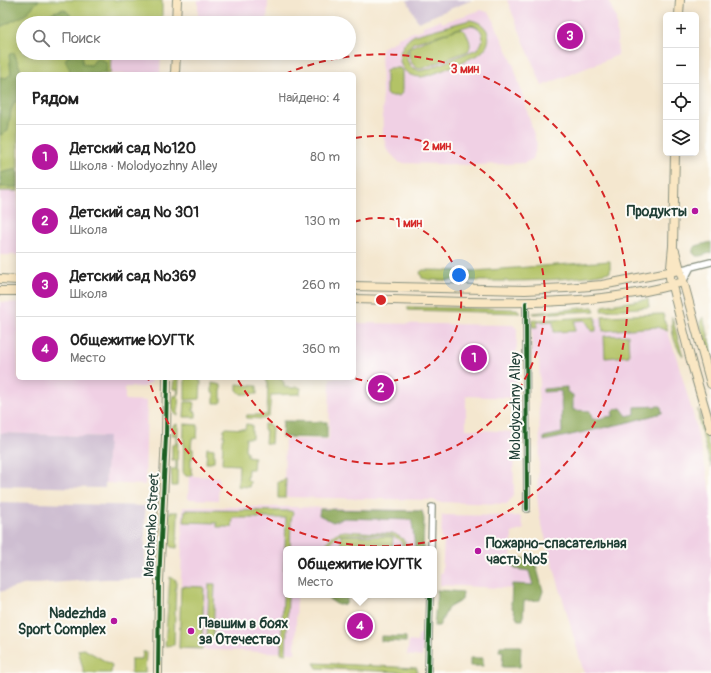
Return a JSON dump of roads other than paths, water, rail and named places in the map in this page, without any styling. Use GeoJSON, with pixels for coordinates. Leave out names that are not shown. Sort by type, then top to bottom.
{"type":"FeatureCollection","features":[{"type":"Feature","properties":{"kind":"main road"},"geometry":{"type":"LineString","coordinates":[[176,16],[177,0]]}},
{"type":"Feature","properties":{"kind":"main road"},"geometry":{"type":"LineString","coordinates":[[679,12],[680,0]]}},
{"type":"Feature","properties":{"kind":"main road"},"geometry":{"type":"LineString","coordinates":[[175,72],[176,60]]}},
{"type":"Feature","properties":{"kind":"main road"},"geometry":{"type":"LineString","coordinates":[[675,156],[674,246],[670,272],[672,285],[711,430]]}},
{"type":"Feature","properties":{"kind":"main road"},"geometry":{"type":"LineString","coordinates":[[674,246],[679,270],[711,384]]}},
{"type":"Feature","properties":{"kind":"main road"},"geometry":{"type":"LineString","coordinates":[[356,286],[525,290],[566,288],[602,285],[679,270]]}},
{"type":"Feature","properties":{"kind":"main road"},"geometry":{"type":"LineString","coordinates":[[0,279],[16,280]]}},
{"type":"Feature","properties":{"kind":"main road"},"geometry":{"type":"LineString","coordinates":[[356,299],[526,303],[561,302],[597,299],[683,282]]}},
{"type":"Feature","properties":{"kind":"main road"},"geometry":{"type":"LineString","coordinates":[[0,292],[16,292]]}},
{"type":"Feature","properties":{"kind":"main road","name":"Marchenko Street"},"geometry":{"type":"LineString","coordinates":[[158,673],[159,582],[166,436],[167,380]]}},
{"type":"Feature","properties":{"kind":"street"},"geometry":{"type":"LineString","coordinates":[[679,270],[711,262]]}},
{"type":"Feature","properties":{"kind":"street"},"geometry":{"type":"LineString","coordinates":[[683,282],[691,267]]}},
{"type":"Feature","properties":{"kind":"street","name":"Molodyozhny Alley"},"geometry":{"type":"LineString","coordinates":[[526,303],[527,509]]}},
{"type":"Feature","properties":{"kind":"street"},"geometry":{"type":"LineString","coordinates":[[431,546],[432,507]]}},
{"type":"Feature","properties":{"kind":"street"},"geometry":{"type":"LineString","coordinates":[[428,673],[430,598]]}},
{"type":"Feature","properties":{"kind":"place","name":"Детский сад №369"},"geometry":{"type":"Point","coordinates":[570,36]}},
{"type":"Feature","properties":{"kind":"place","name":"Продукты"},"geometry":{"type":"Point","coordinates":[695,211]}},
{"type":"Feature","properties":{"kind":"place","name":"Детский сад №120"},"geometry":{"type":"Point","coordinates":[474,358]}},
{"type":"Feature","properties":{"kind":"place","name":"Детский сад № 301"},"geometry":{"type":"Point","coordinates":[381,388]}},
{"type":"Feature","properties":{"kind":"place","name":"Пожарно-спасательная часть №5"},"geometry":{"type":"Point","coordinates":[478,551]}},
{"type":"Feature","properties":{"kind":"place","name":"Nadezhda Sport Complex"},"geometry":{"type":"Point","coordinates":[114,621]}},
{"type":"Feature","properties":{"kind":"place","name":"Общежитие ЮУГТК"},"geometry":{"type":"Point","coordinates":[360,626]}},
{"type":"Feature","properties":{"kind":"place","name":"Павшим в боях за Отечество"},"geometry":{"type":"Point","coordinates":[191,631]}}]}
